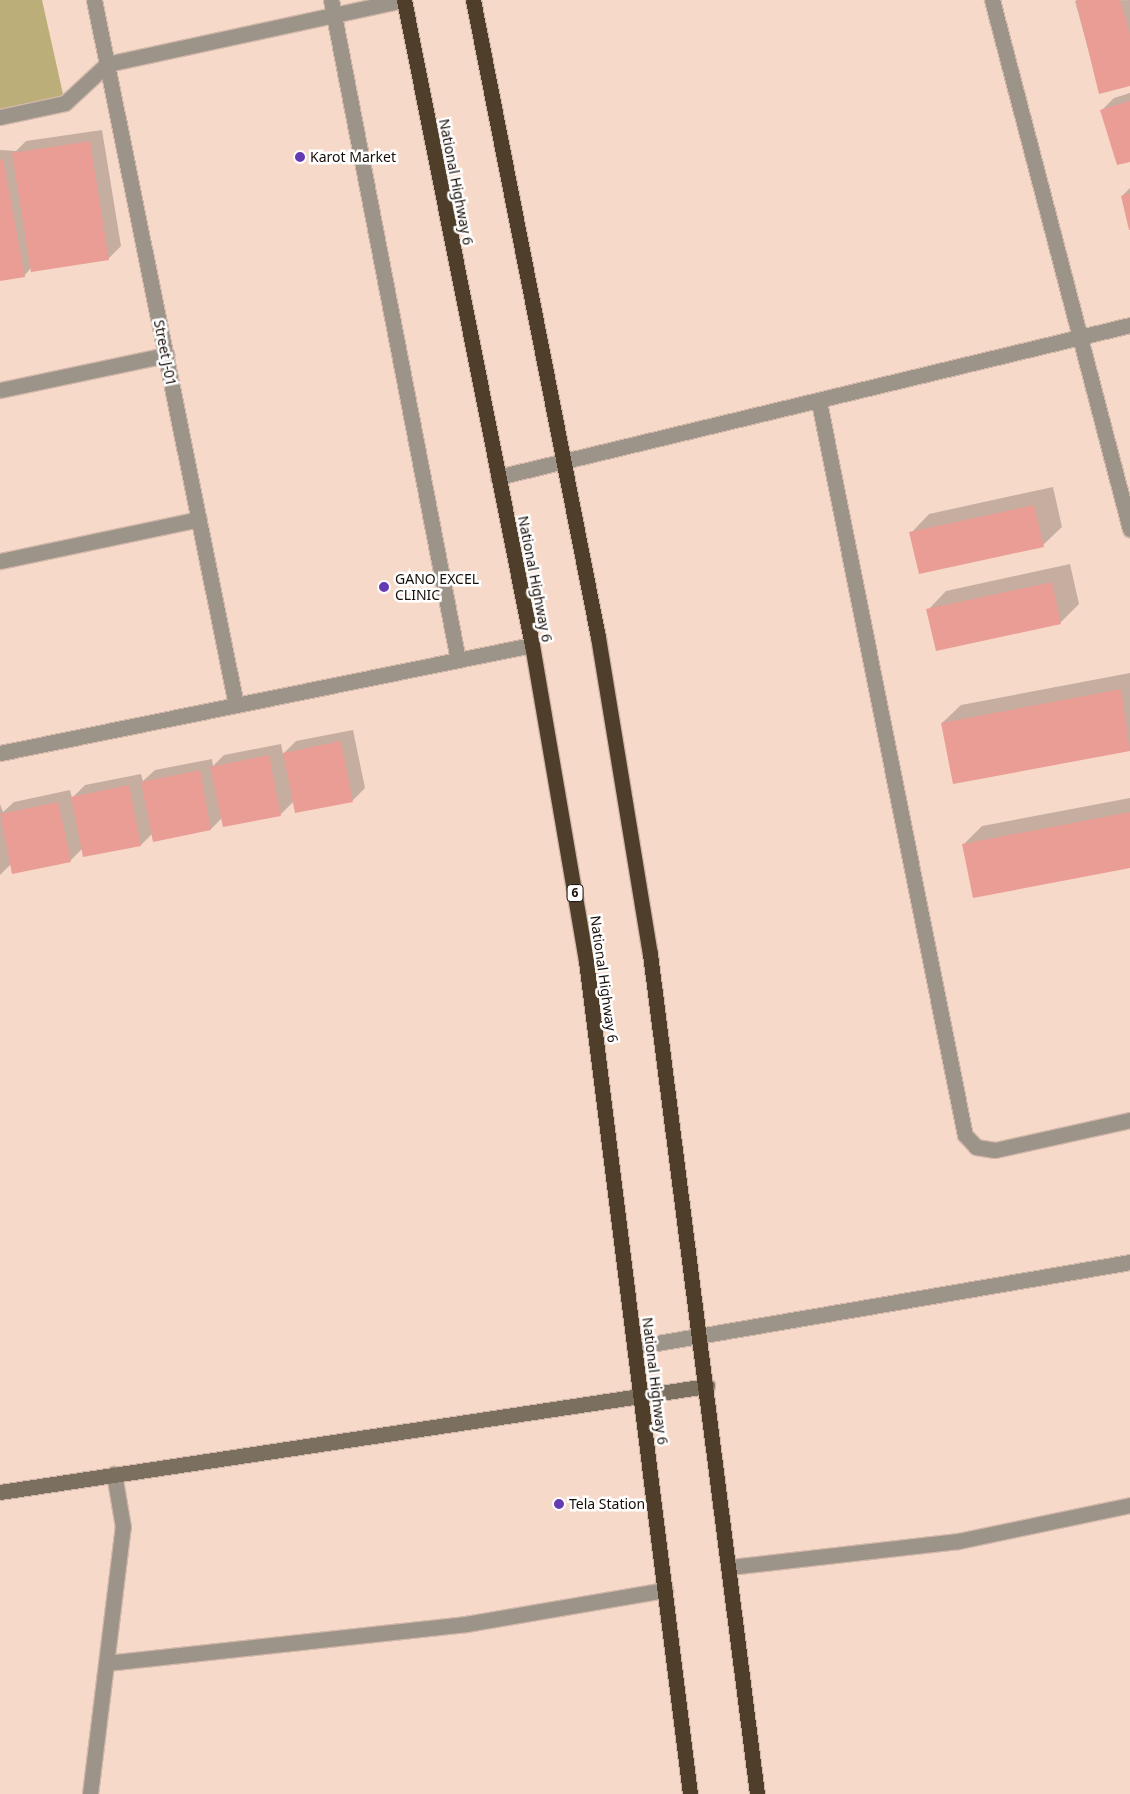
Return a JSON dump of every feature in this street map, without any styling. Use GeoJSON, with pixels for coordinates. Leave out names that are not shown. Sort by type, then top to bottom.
{"type":"FeatureCollection","features":[{"type":"Feature","properties":{"kind":"highway","name":"National Highway 6"},"geometry":{"type":"LineString","coordinates":[[403,0],[532,645],[586,961],[690,1794]]}},
{"type":"Feature","properties":{"kind":"highway"},"geometry":{"type":"LineString","coordinates":[[473,0],[598,637],[649,944],[702,1336],[757,1794]]}},
{"type":"Feature","properties":{"kind":"main road"},"geometry":{"type":"LineString","coordinates":[[0,1492],[707,1386]]}},
{"type":"Feature","properties":{"kind":"street","name":"Street J-01"},"geometry":{"type":"LineString","coordinates":[[94,0],[236,705]]}},
{"type":"Feature","properties":{"kind":"street"},"geometry":{"type":"LineString","coordinates":[[0,117],[65,103],[107,64],[333,7],[403,0]]}},
{"type":"Feature","properties":{"kind":"street"},"geometry":{"type":"LineString","coordinates":[[992,0],[1130,529]]}},
{"type":"Feature","properties":{"kind":"street"},"geometry":{"type":"LineString","coordinates":[[333,7],[458,660]]}},
{"type":"Feature","properties":{"kind":"street"},"geometry":{"type":"LineString","coordinates":[[498,477],[819,402],[1130,325]]}},
{"type":"Feature","properties":{"kind":"street"},"geometry":{"type":"LineString","coordinates":[[0,390],[166,355]]}},
{"type":"Feature","properties":{"kind":"street"},"geometry":{"type":"LineString","coordinates":[[819,402],[965,1135],[976,1147],[995,1150],[1130,1120]]}},
{"type":"Feature","properties":{"kind":"street"},"geometry":{"type":"LineString","coordinates":[[0,561],[199,519]]}},
{"type":"Feature","properties":{"kind":"street"},"geometry":{"type":"LineString","coordinates":[[0,753],[532,645]]}},
{"type":"Feature","properties":{"kind":"street"},"geometry":{"type":"LineString","coordinates":[[634,1346],[1130,1262]]}},
{"type":"Feature","properties":{"kind":"street"},"geometry":{"type":"LineString","coordinates":[[90,1794],[123,1527],[114,1474]]}},
{"type":"Feature","properties":{"kind":"street"},"geometry":{"type":"LineString","coordinates":[[730,1567],[958,1541],[1130,1505]]}},
{"type":"Feature","properties":{"kind":"street"},"geometry":{"type":"LineString","coordinates":[[107,1663],[466,1624],[665,1590]]}},
{"type":"Feature","properties":{"kind":"shaded area"},"geometry":{"type":"Polygon","coordinates":[[[0,0],[42,0],[65,103],[0,117],[0,0]]]}},
{"type":"Feature","properties":{"kind":"building"},"geometry":{"type":"Polygon","coordinates":[[[1076,0],[1120,0],[1130,35],[1130,86],[1099,94],[1076,0]]]}},
{"type":"Feature","properties":{"kind":"building"},"geometry":{"type":"Polygon","coordinates":[[[1130,101],[1130,162],[1117,165],[1100,110],[1130,101]]]}},
{"type":"Feature","properties":{"kind":"building"},"geometry":{"type":"Polygon","coordinates":[[[90,141],[109,260],[31,272],[12,153],[90,141]]]}},
{"type":"Feature","properties":{"kind":"building"},"geometry":{"type":"Polygon","coordinates":[[[3,159],[25,277],[0,281],[0,160],[3,159]]]}},
{"type":"Feature","properties":{"kind":"building"},"geometry":{"type":"Polygon","coordinates":[[[1130,193],[1130,230],[1129,230],[1121,196],[1130,193]]]}},
{"type":"Feature","properties":{"kind":"building"},"geometry":{"type":"Polygon","coordinates":[[[1034,505],[1044,547],[919,574],[909,532],[1034,505]]]}},
{"type":"Feature","properties":{"kind":"building"},"geometry":{"type":"Polygon","coordinates":[[[1052,582],[1061,624],[936,651],[926,609],[1052,582]]]}},
{"type":"Feature","properties":{"kind":"building"},"geometry":{"type":"Polygon","coordinates":[[[1121,689],[1130,751],[953,784],[941,723],[1121,689]]]}},
{"type":"Feature","properties":{"kind":"building"},"geometry":{"type":"Polygon","coordinates":[[[341,741],[353,802],[295,813],[283,753],[341,741]]]}},
{"type":"Feature","properties":{"kind":"building"},"geometry":{"type":"Polygon","coordinates":[[[269,755],[281,816],[223,827],[210,767],[269,755]]]}},
{"type":"Feature","properties":{"kind":"building"},"geometry":{"type":"Polygon","coordinates":[[[200,770],[211,830],[153,842],[141,782],[200,770]]]}},
{"type":"Feature","properties":{"kind":"building"},"geometry":{"type":"Polygon","coordinates":[[[129,785],[141,846],[83,857],[71,797],[129,785]]]}},
{"type":"Feature","properties":{"kind":"building"},"geometry":{"type":"Polygon","coordinates":[[[58,802],[71,862],[12,874],[0,814],[58,802]]]}},
{"type":"Feature","properties":{"kind":"building"},"geometry":{"type":"Polygon","coordinates":[[[1130,812],[1130,868],[973,898],[962,844],[1130,812]]]}},
{"type":"Feature","properties":{"kind":"place","name":"Karot Market"},"geometry":{"type":"Point","coordinates":[300,157]}},
{"type":"Feature","properties":{"kind":"place","name":"GANO EXCEL CLINIC"},"geometry":{"type":"Point","coordinates":[384,587]}},
{"type":"Feature","properties":{"kind":"place","name":"Tela Station"},"geometry":{"type":"Point","coordinates":[559,1504]}}]}
